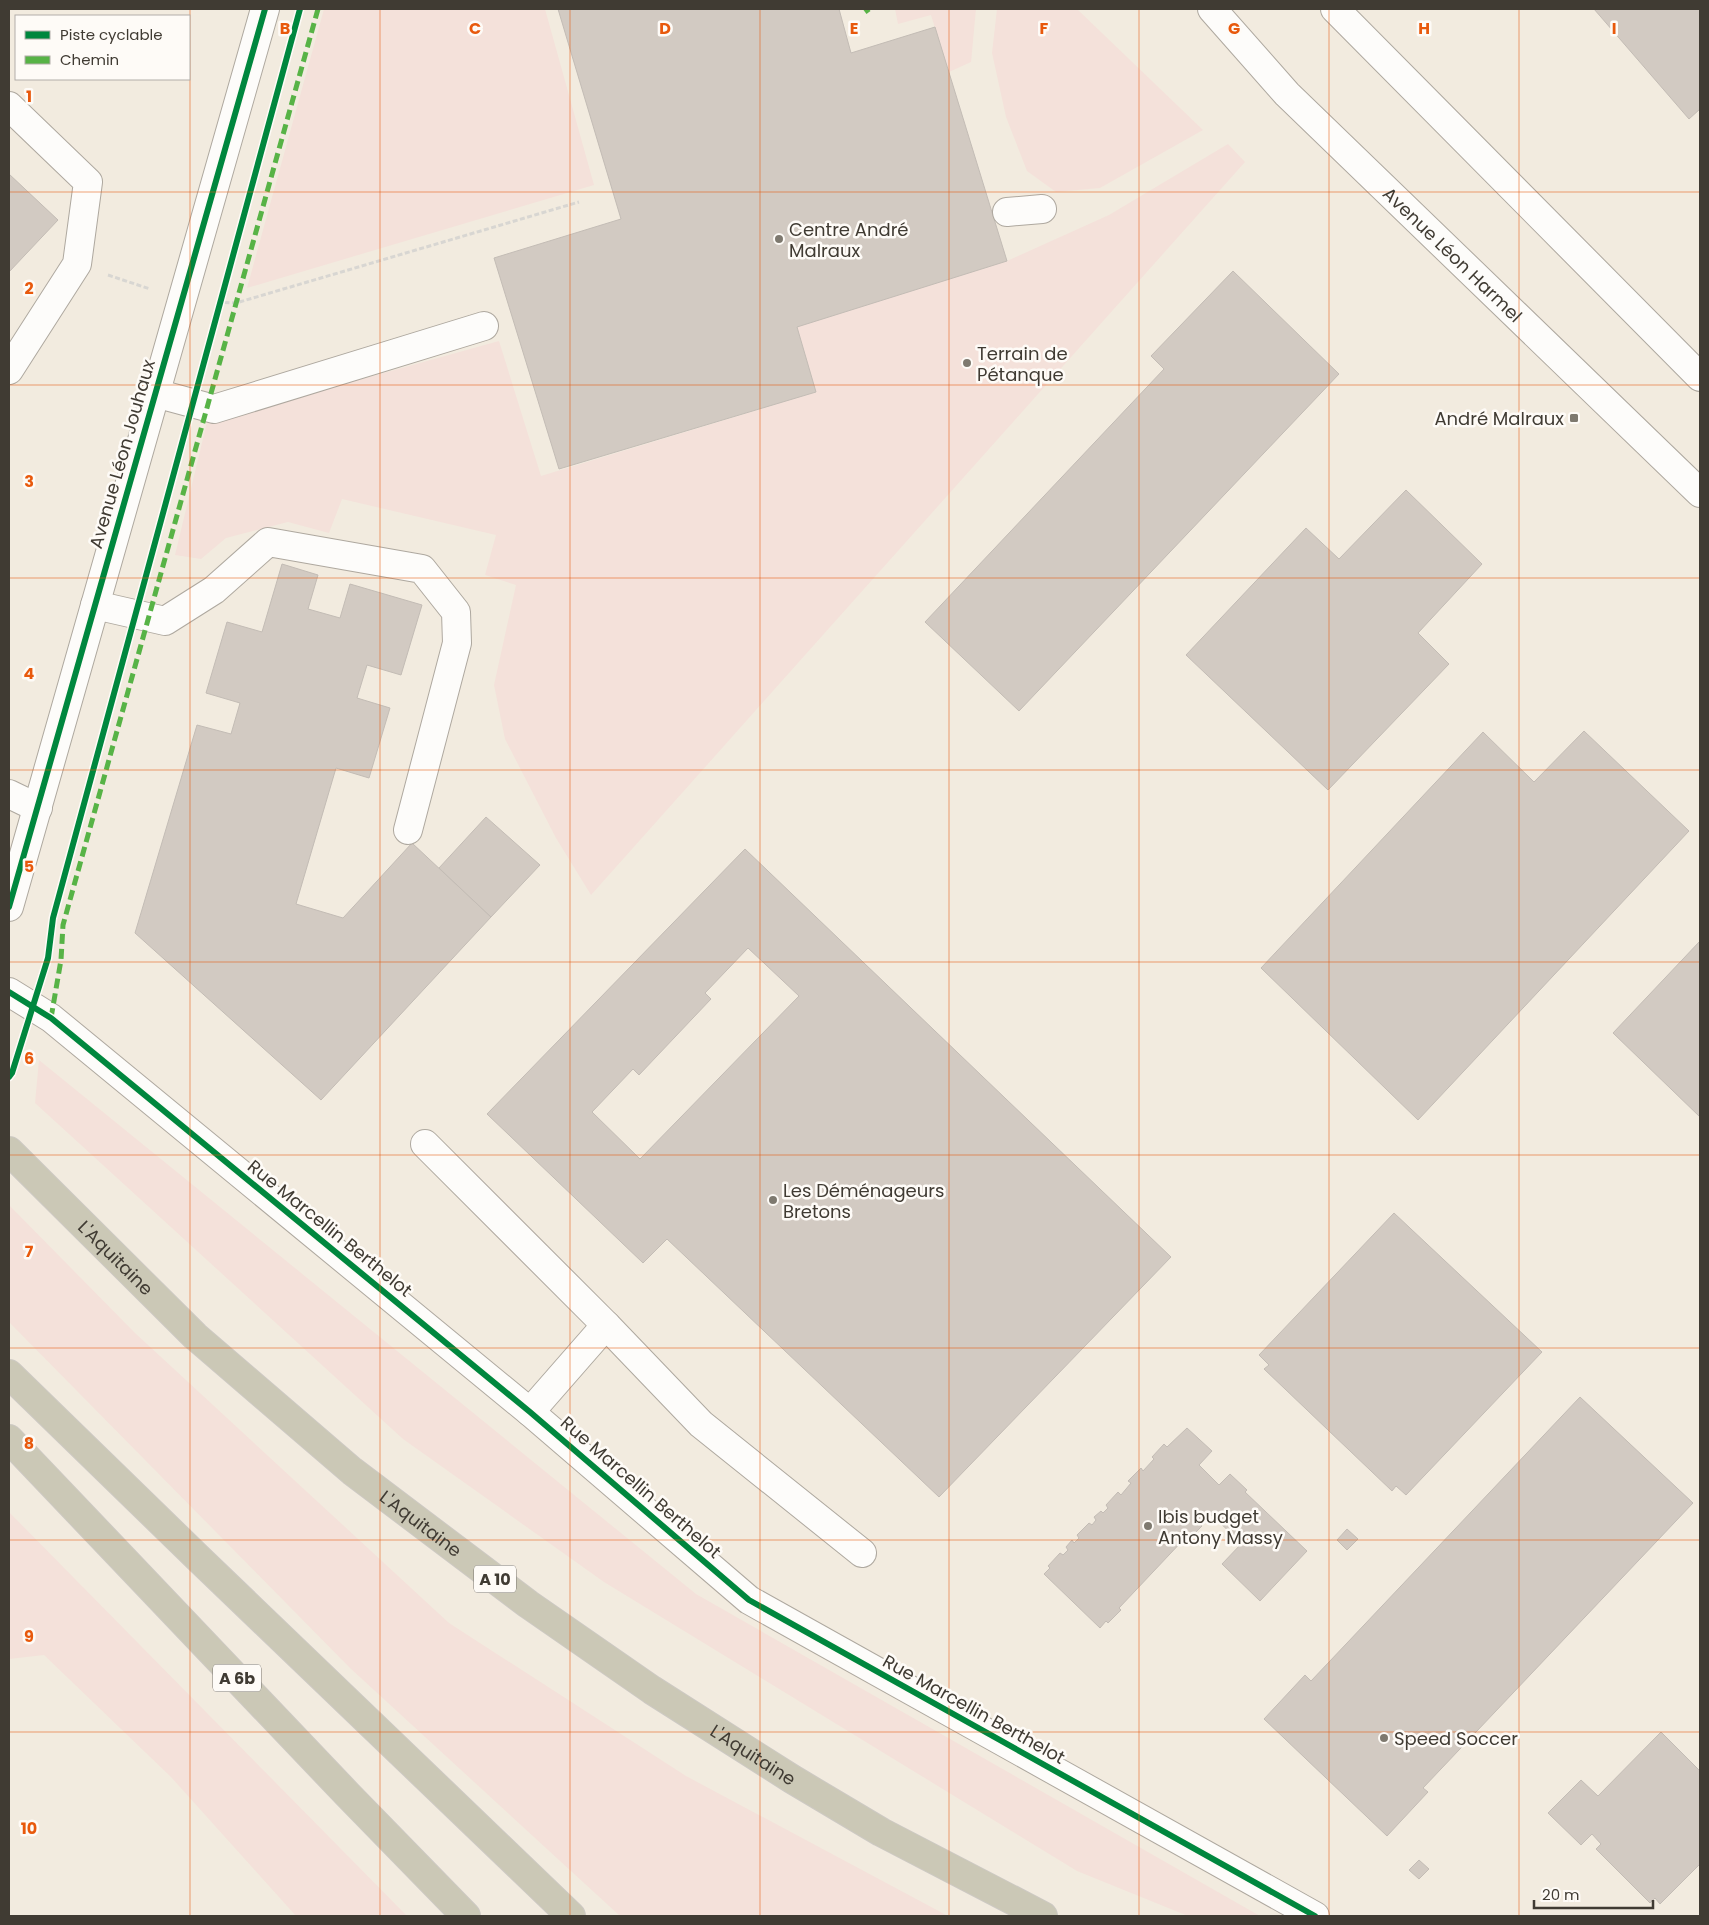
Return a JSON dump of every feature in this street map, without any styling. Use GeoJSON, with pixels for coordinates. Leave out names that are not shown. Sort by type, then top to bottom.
{"type":"FeatureCollection","features":[{"type":"Feature","properties":{"kind":"highway","name":"L'Aquitaine"},"geometry":{"type":"LineString","coordinates":[[10,1152],[195,1336],[352,1471],[528,1604],[652,1690],[792,1779],[881,1832],[1044,1916]]}},
{"type":"Feature","properties":{"kind":"highway"},"geometry":{"type":"LineString","coordinates":[[9,1374],[189,1550],[571,1916]]}},
{"type":"Feature","properties":{"kind":"highway","name":"A 6b"},"geometry":{"type":"LineString","coordinates":[[9,1439],[341,1788],[466,1916]]}},
{"type":"Feature","properties":{"kind":"street","name":"Avenue Léon Jouhaux"},"geometry":{"type":"LineString","coordinates":[[9,907],[265,9]]}},
{"type":"Feature","properties":{"kind":"street","name":"Avenue Léon Harmel"},"geometry":{"type":"LineString","coordinates":[[1212,9],[1287,94],[1700,493]]}},
{"type":"Feature","properties":{"kind":"street"},"geometry":{"type":"LineString","coordinates":[[1335,9],[1700,376]]}},
{"type":"Feature","properties":{"kind":"street"},"geometry":{"type":"LineString","coordinates":[[9,106],[88,182],[77,264],[9,370]]}},
{"type":"Feature","properties":{"kind":"street"},"geometry":{"type":"LineString","coordinates":[[1007,212],[1042,209]]}},
{"type":"Feature","properties":{"kind":"street"},"geometry":{"type":"LineString","coordinates":[[156,393],[214,409],[484,326]]}},
{"type":"Feature","properties":{"kind":"street"},"geometry":{"type":"LineString","coordinates":[[95,605],[165,622],[214,590],[268,542],[422,569],[456,612],[457,643],[408,830]]}},
{"type":"Feature","properties":{"kind":"street"},"geometry":{"type":"LineString","coordinates":[[9,794],[38,808]]}},
{"type":"Feature","properties":{"kind":"street","name":"Rue Marcellin Berthelot"},"geometry":{"type":"LineString","coordinates":[[9,992],[51,1018],[530,1412],[749,1600],[1315,1916]]}},
{"type":"Feature","properties":{"kind":"street"},"geometry":{"type":"LineString","coordinates":[[424,1144],[606,1325],[700,1424],[862,1553]]}},
{"type":"Feature","properties":{"kind":"street"},"geometry":{"type":"LineString","coordinates":[[530,1412],[606,1325]]}},
{"type":"Feature","properties":{"kind":"path"},"geometry":{"type":"LineString","coordinates":[[131,283],[182,299],[236,304],[579,202]]}},
{"type":"Feature","properties":{"kind":"path"},"geometry":{"type":"LineString","coordinates":[[218,311],[223,292]]}},
{"type":"Feature","properties":{"kind":"shaded area"},"geometry":{"type":"Polygon","coordinates":[[[324,9],[545,9],[594,185],[247,288],[324,9]]]}},
{"type":"Feature","properties":{"kind":"shaded area"},"geometry":{"type":"Polygon","coordinates":[[[895,9],[976,9],[971,62],[949,72],[931,15],[898,24],[895,9]]]}},
{"type":"Feature","properties":{"kind":"shaded area"},"geometry":{"type":"Polygon","coordinates":[[[997,9],[1077,9],[1203,130],[1100,188],[1056,192],[1027,171],[1006,117],[992,53],[997,9]]]}},
{"type":"Feature","properties":{"kind":"shaded area"},"geometry":{"type":"Polygon","coordinates":[[[1228,144],[1245,162],[591,895],[556,838],[505,739],[494,685],[516,585],[485,575],[496,535],[342,499],[329,533],[288,522],[226,538],[201,559],[175,555],[207,422],[499,341],[541,476],[816,392],[797,327],[1007,261],[1109,215],[1228,144]]]}},
{"type":"Feature","properties":{"kind":"shaded area"},"geometry":{"type":"Polygon","coordinates":[[[39,1060],[696,1594],[1260,1916],[1188,1916],[1077,1871],[604,1582],[403,1439],[35,1103],[39,1060]]]}},
{"type":"Feature","properties":{"kind":"shaded area"},"geometry":{"type":"Polygon","coordinates":[[[9,1205],[135,1333],[449,1623],[686,1776],[948,1916],[620,1916],[350,1668],[9,1322],[9,1205]]]}},
{"type":"Feature","properties":{"kind":"shaded area"},"geometry":{"type":"Polygon","coordinates":[[[9,1512],[407,1916],[296,1916],[171,1777],[44,1655],[9,1659],[9,1512]]]}},
{"type":"Feature","properties":{"kind":"building","name":"Centre André Malraux"},"geometry":{"type":"Polygon","coordinates":[[[558,9],[839,9],[851,53],[935,27],[1007,261],[797,327],[816,392],[559,469],[494,258],[621,219],[558,9]]]}},
{"type":"Feature","properties":{"kind":"building"},"geometry":{"type":"Polygon","coordinates":[[[1594,9],[1700,9],[1700,109],[1689,119],[1594,9]]]}},
{"type":"Feature","properties":{"kind":"building"},"geometry":{"type":"Polygon","coordinates":[[[9,174],[58,220],[9,272],[9,174]]]}},
{"type":"Feature","properties":{"kind":"building"},"geometry":{"type":"Polygon","coordinates":[[[1233,271],[1339,374],[1019,711],[925,622],[1164,369],[1151,356],[1233,271]]]}},
{"type":"Feature","properties":{"kind":"building"},"geometry":{"type":"Polygon","coordinates":[[[1406,490],[1482,564],[1418,633],[1449,664],[1328,790],[1186,655],[1306,528],[1339,559],[1406,490]]]}},
{"type":"Feature","properties":{"kind":"building"},"geometry":{"type":"Polygon","coordinates":[[[282,564],[318,575],[308,609],[340,618],[350,584],[422,605],[401,675],[367,665],[357,698],[390,708],[369,778],[336,768],[296,904],[343,918],[412,843],[491,917],[321,1100],[135,933],[197,725],[231,734],[240,703],[206,693],[227,622],[262,632],[282,564]]]}},
{"type":"Feature","properties":{"kind":"building"},"geometry":{"type":"Polygon","coordinates":[[[1584,731],[1689,831],[1418,1120],[1261,968],[1483,732],[1534,782],[1584,731]]]}},
{"type":"Feature","properties":{"kind":"building"},"geometry":{"type":"Polygon","coordinates":[[[486,817],[540,865],[491,917],[439,868],[486,817]]]}},
{"type":"Feature","properties":{"kind":"building"},"geometry":{"type":"Polygon","coordinates":[[[745,849],[1171,1257],[939,1497],[667,1239],[643,1263],[487,1114],[745,849]],[[748,948],[705,993],[711,999],[639,1075],[633,1069],[592,1112],[640,1159],[799,996],[748,948]]]}},
{"type":"Feature","properties":{"kind":"building"},"geometry":{"type":"Polygon","coordinates":[[[1700,941],[1700,1117],[1613,1033],[1700,941]]]}},
{"type":"Feature","properties":{"kind":"building"},"geometry":{"type":"Polygon","coordinates":[[[1394,1213],[1542,1352],[1406,1495],[1396,1486],[1392,1491],[1264,1369],[1269,1365],[1259,1355],[1394,1213]]]}},
{"type":"Feature","properties":{"kind":"building"},"geometry":{"type":"Polygon","coordinates":[[[1580,1397],[1693,1503],[1423,1788],[1428,1792],[1387,1836],[1264,1719],[1305,1675],[1311,1681],[1580,1397]]]}},
{"type":"Feature","properties":{"kind":"building"},"geometry":{"type":"Polygon","coordinates":[[[1187,1428],[1212,1451],[1199,1465],[1219,1485],[1230,1474],[1247,1490],[1245,1492],[1307,1551],[1260,1601],[1222,1564],[1242,1543],[1209,1513],[1199,1523],[1202,1526],[1189,1539],[1186,1537],[1119,1608],[1121,1610],[1100,1628],[1044,1574],[1050,1568],[1048,1566],[1060,1553],[1063,1555],[1068,1550],[1066,1547],[1072,1540],[1074,1543],[1079,1538],[1077,1535],[1089,1523],[1092,1525],[1096,1520],[1094,1517],[1101,1511],[1103,1513],[1108,1508],[1106,1505],[1118,1492],[1121,1495],[1131,1483],[1128,1481],[1141,1468],[1143,1471],[1164,1444],[1167,1447],[1187,1428]]]}},
{"type":"Feature","properties":{"kind":"building"},"geometry":{"type":"Polygon","coordinates":[[[1347,1529],[1358,1539],[1347,1550],[1337,1540],[1347,1529]]]}},
{"type":"Feature","properties":{"kind":"building"},"geometry":{"type":"Polygon","coordinates":[[[1661,1732],[1700,1771],[1700,1864],[1660,1904],[1655,1898],[1650,1903],[1596,1849],[1601,1844],[1592,1834],[1581,1845],[1548,1813],[1581,1780],[1598,1796],[1661,1732]]]}},
{"type":"Feature","properties":{"kind":"building"},"geometry":{"type":"Polygon","coordinates":[[[1419,1860],[1429,1869],[1419,1879],[1409,1870],[1419,1860]]]}},
{"type":"Feature","properties":{"kind":"marked path"},"geometry":{"type":"LineString","coordinates":[[51,1018],[61,960],[63,925],[318,9]]}},
{"type":"Feature","properties":{"kind":"marked path"},"geometry":{"type":"LineString","coordinates":[[865,12],[869,9]]}},
{"type":"Feature","properties":{"kind":"cycle path"},"geometry":{"type":"LineString","coordinates":[[9,907],[265,9]]}},
{"type":"Feature","properties":{"kind":"cycle path"},"geometry":{"type":"LineString","coordinates":[[9,1077],[12,1073],[48,958],[53,918],[300,9]]}},
{"type":"Feature","properties":{"kind":"cycle path"},"geometry":{"type":"LineString","coordinates":[[9,992],[51,1018],[530,1412],[749,1600],[1315,1916]]}},
{"type":"Feature","properties":{"kind":"place","name":"Centre André Malraux"},"geometry":{"type":"Point","coordinates":[779,239]}},
{"type":"Feature","properties":{"kind":"place","name":"Terrain de Pétanque"},"geometry":{"type":"Point","coordinates":[967,363]}},
{"type":"Feature","properties":{"kind":"place","name":"André Malraux"},"geometry":{"type":"Point","coordinates":[1574,418]}},
{"type":"Feature","properties":{"kind":"place","name":"Les Déménageurs Bretons"},"geometry":{"type":"Point","coordinates":[773,1200]}},
{"type":"Feature","properties":{"kind":"place","name":"Ibis budget Antony Massy"},"geometry":{"type":"Point","coordinates":[1148,1526]}},
{"type":"Feature","properties":{"kind":"place","name":"Speed Soccer"},"geometry":{"type":"Point","coordinates":[1384,1738]}}]}
